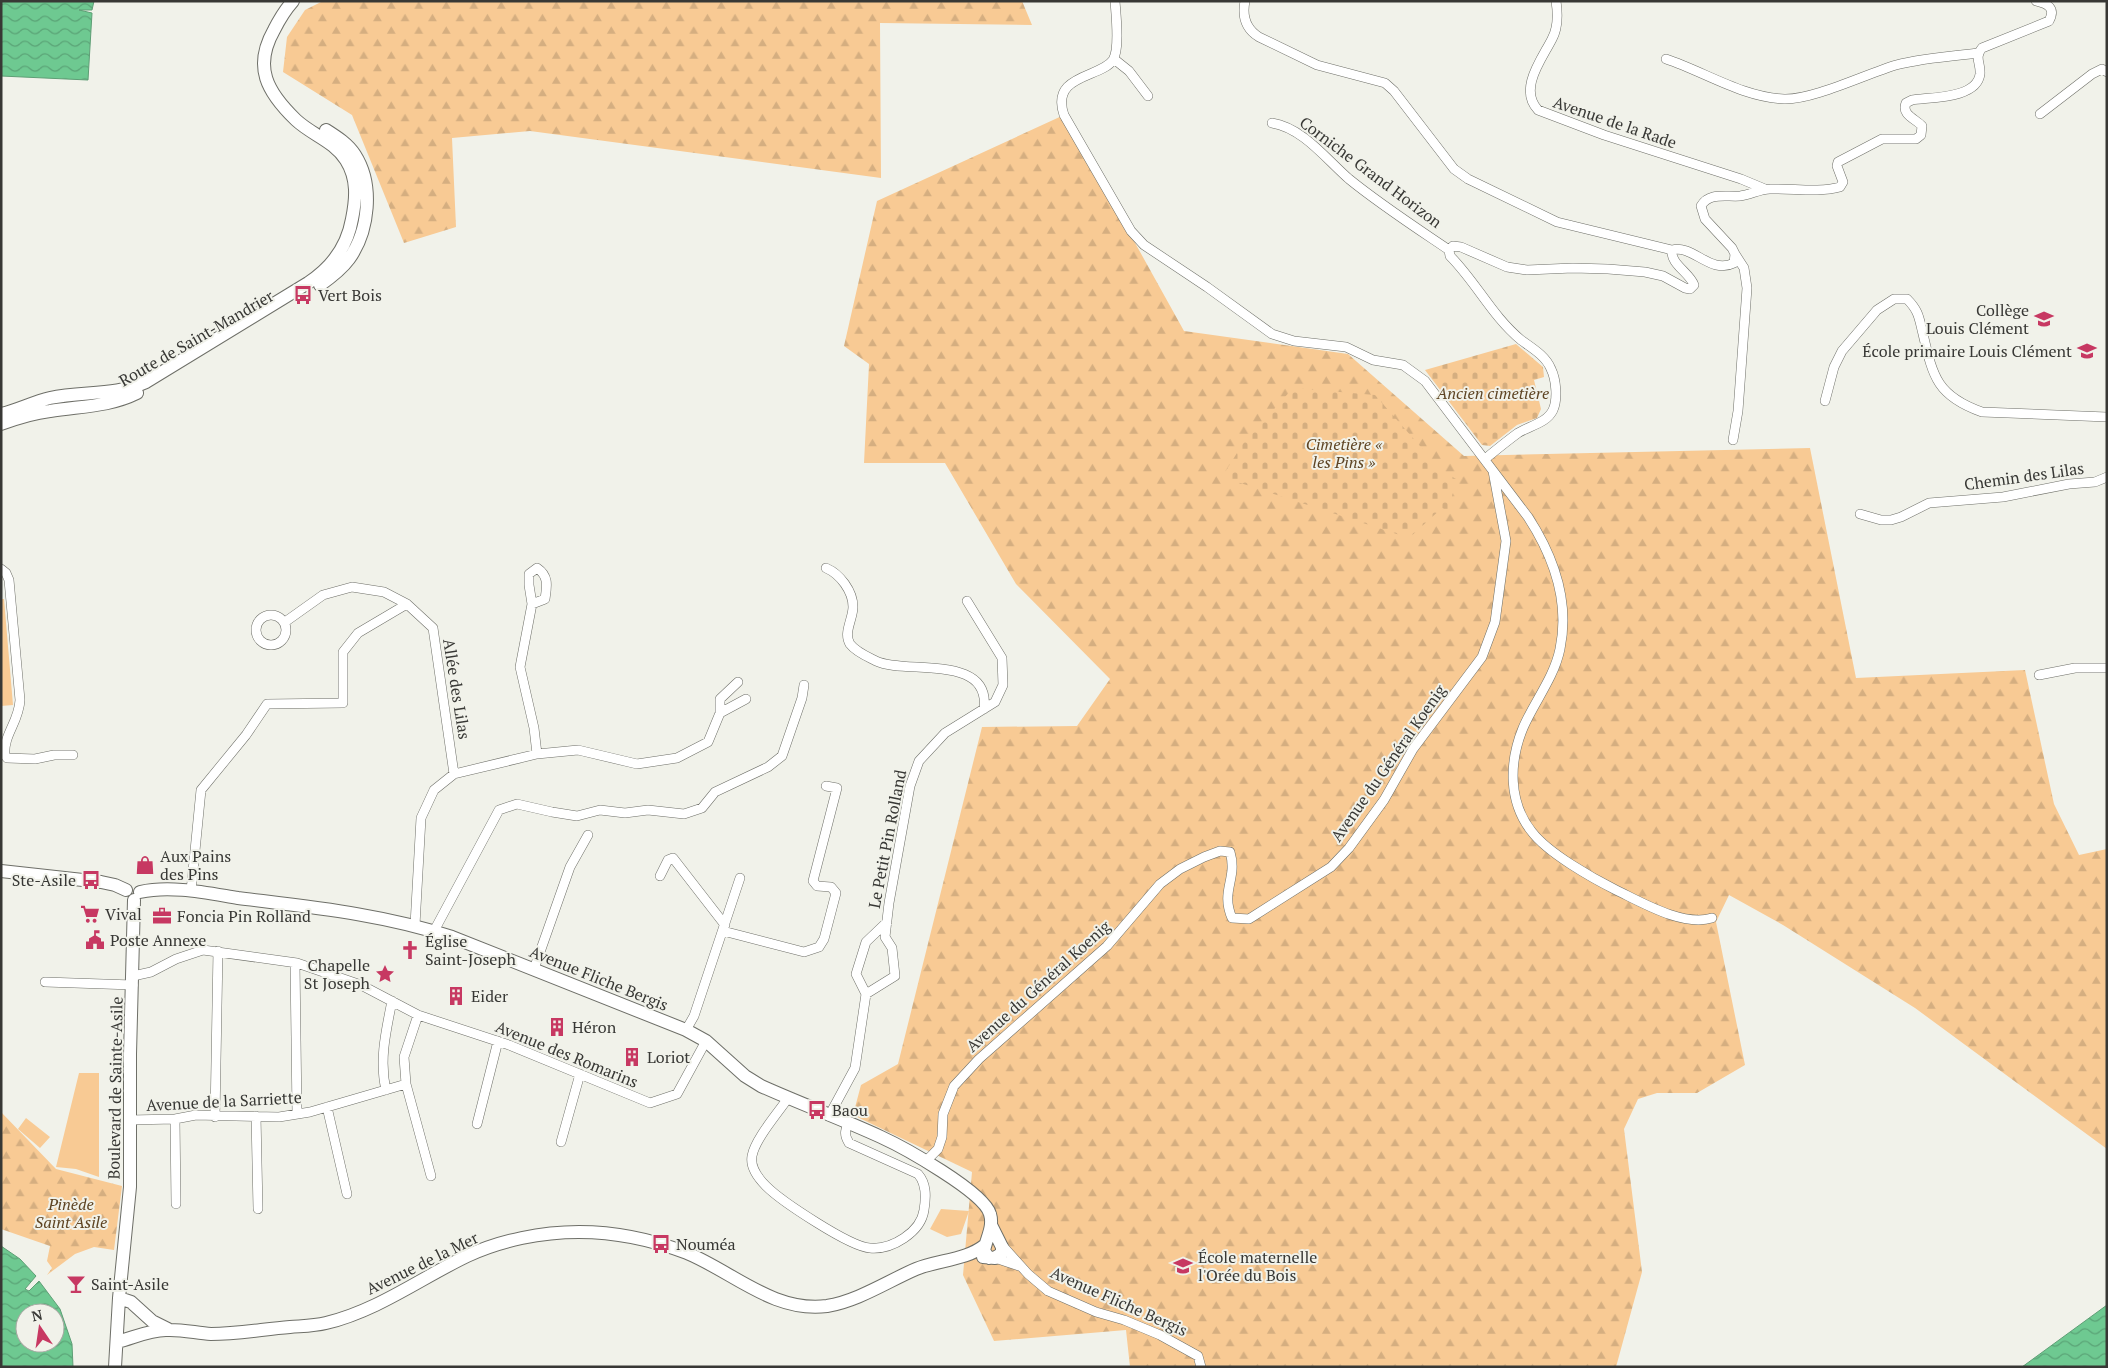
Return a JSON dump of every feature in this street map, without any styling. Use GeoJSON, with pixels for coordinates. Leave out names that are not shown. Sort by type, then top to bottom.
{"type":"FeatureCollection","features":[{"type":"Feature","properties":{"kind":"street","name":"Route de Saint-Mandrier"},"geometry":{"type":"LineString","coordinates":[[1,414],[51,398],[131,389],[146,382],[308,283],[333,263],[352,224],[356,194],[353,175],[346,160],[331,143],[297,120],[272,93],[263,70],[263,58],[267,41],[293,1]]}},
{"type":"Feature","properties":{"kind":"street"},"geometry":{"type":"LineString","coordinates":[[1115,1],[1116,52],[1114,59],[1108,65],[1073,82],[1063,96],[1062,107],[1064,115],[1127,224],[1138,240],[1272,334],[1294,341],[1346,347],[1373,360],[1398,363],[1411,369],[1425,380],[1492,468],[1543,540],[1559,581],[1562,602],[1560,648],[1557,660],[1524,727],[1515,755],[1513,784],[1524,818],[1531,832],[1545,844],[1610,887],[1641,903],[1677,917],[1699,920],[1712,918]]}},
{"type":"Feature","properties":{"kind":"street"},"geometry":{"type":"LineString","coordinates":[[1245,1],[1244,14],[1246,22],[1253,33],[1259,38],[1316,65],[1370,78],[1390,87],[1454,169],[1468,179],[1551,220],[1672,250],[1682,250],[1718,266],[1727,266],[1734,263],[1735,254]]}},
{"type":"Feature","properties":{"kind":"street","name":"Avenue de la Rade"},"geometry":{"type":"LineString","coordinates":[[1556,1],[1558,12],[1555,30],[1530,85],[1532,101],[1538,110],[1604,135],[1741,179],[1765,189]]}},
{"type":"Feature","properties":{"kind":"street"},"geometry":{"type":"LineString","coordinates":[[1733,440],[1738,411],[1747,288],[1744,268],[1732,248],[1704,219],[1701,210],[1703,203],[1712,197],[1739,196],[1765,189],[1822,189],[1840,187],[1844,182],[1837,166],[1838,162],[1882,139],[1918,138],[1922,134],[1922,126],[1906,113],[1904,108],[1906,104],[1912,100],[1957,94],[1969,89],[1980,76],[1977,58],[1982,48],[2049,21],[2052,16],[2051,8],[2048,4],[2036,1]]}},
{"type":"Feature","properties":{"kind":"street"},"geometry":{"type":"LineString","coordinates":[[1666,59],[1694,69],[1737,90],[1785,99],[1817,92],[1898,65],[1979,53]]}},
{"type":"Feature","properties":{"kind":"street"},"geometry":{"type":"LineString","coordinates":[[1114,59],[1129,71],[1148,96]]}},
{"type":"Feature","properties":{"kind":"street"},"geometry":{"type":"LineString","coordinates":[[2040,114],[2092,74],[2102,69],[2107,72]]}},
{"type":"Feature","properties":{"kind":"street","name":"Route de Saint-Mandrier"},"geometry":{"type":"LineString","coordinates":[[1,424],[36,413],[100,405],[118,401],[132,395],[320,285],[340,269],[352,253],[364,222],[366,184],[362,168],[345,143],[285,106]]}},
{"type":"Feature","properties":{"kind":"street","name":"Corniche Grand Horizon"},"geometry":{"type":"LineString","coordinates":[[1272,123],[1286,127],[1299,134],[1349,178],[1385,206],[1449,250]]}},
{"type":"Feature","properties":{"kind":"street"},"geometry":{"type":"LineString","coordinates":[[1485,459],[1518,433],[1547,418],[1553,409],[1555,383],[1551,368],[1544,358],[1519,338],[1490,308],[1462,268],[1450,256],[1449,250],[1453,246],[1461,247],[1507,268],[1527,270],[1573,268],[1645,272],[1663,276],[1690,289],[1694,285],[1692,279],[1674,261],[1671,255],[1672,250]]}},
{"type":"Feature","properties":{"kind":"street"},"geometry":{"type":"LineString","coordinates":[[1825,400],[1834,367],[1842,351],[1877,310],[1894,299],[1907,299],[1917,309],[1930,366],[1937,381],[1948,394],[1964,406],[1982,412],[2107,417]]}},
{"type":"Feature","properties":{"kind":"street","name":"Avenue du Général Koenig"},"geometry":{"type":"LineString","coordinates":[[925,1162],[938,1150],[942,1137],[943,1114],[954,1086],[979,1058],[1107,946],[1160,884],[1180,869],[1220,851],[1230,852],[1234,866],[1227,891],[1227,906],[1232,918],[1249,920],[1331,867],[1348,848],[1384,800],[1413,749],[1482,657],[1495,622],[1506,541],[1492,468]]}},
{"type":"Feature","properties":{"kind":"street","name":"Chemin des Lilas"},"geometry":{"type":"LineString","coordinates":[[1860,514],[1882,520],[1891,520],[1929,503],[2003,498],[2107,478]]}},
{"type":"Feature","properties":{"kind":"street"},"geometry":{"type":"LineString","coordinates":[[826,568],[841,579],[851,597],[853,607],[848,639],[851,646],[882,664],[931,667],[963,673],[977,682],[982,690],[984,709]]}},
{"type":"Feature","properties":{"kind":"street"},"geometry":{"type":"LineString","coordinates":[[1,569],[6,573],[9,580],[20,700],[18,718],[6,743],[6,756],[11,759],[35,759],[54,755],[73,755]]}},
{"type":"Feature","properties":{"kind":"street","name":"Allée des Lilas"},"geometry":{"type":"LineString","coordinates":[[284,622],[323,595],[352,587],[384,592],[407,604],[432,628],[454,774]]}},
{"type":"Feature","properties":{"kind":"street","name":"Le Petit Pin Rolland"},"geometry":{"type":"LineString","coordinates":[[887,922],[866,942],[856,974],[866,994],[895,976],[892,948],[886,937],[887,922],[910,786],[918,761],[945,733],[995,702],[1003,685],[1002,658],[967,601]]}},
{"type":"Feature","properties":{"kind":"street"},"geometry":{"type":"LineString","coordinates":[[191,892],[201,790],[246,735],[267,704],[343,703],[343,652],[358,633],[407,604]]}},
{"type":"Feature","properties":{"kind":"street"},"geometry":{"type":"LineString","coordinates":[[532,604],[520,667],[534,728],[537,754]]}},
{"type":"Feature","properties":{"kind":"street"},"geometry":{"type":"LineString","coordinates":[[2039,675],[2075,668],[2107,668]]}},
{"type":"Feature","properties":{"kind":"street"},"geometry":{"type":"LineString","coordinates":[[415,925],[421,818],[434,790],[454,774],[537,754],[578,750],[637,764],[677,758],[708,742],[720,714],[720,699],[738,682]]}},
{"type":"Feature","properties":{"kind":"street"},"geometry":{"type":"LineString","coordinates":[[434,931],[499,810],[517,804],[577,816],[600,810],[625,813],[648,810],[684,814],[702,808],[715,792],[768,767],[782,756],[802,698],[804,685]]}},
{"type":"Feature","properties":{"kind":"street"},"geometry":{"type":"LineString","coordinates":[[720,714],[746,699]]}},
{"type":"Feature","properties":{"kind":"street"},"geometry":{"type":"LineString","coordinates":[[660,876],[668,860],[673,858],[724,928],[804,952],[819,947],[824,939],[836,894],[831,887],[816,886],[813,881],[837,788],[826,786]]}},
{"type":"Feature","properties":{"kind":"street"},"geometry":{"type":"LineString","coordinates":[[534,969],[570,867],[588,835]]}},
{"type":"Feature","properties":{"kind":"street","name":"Avenue Fliche Bergis"},"geometry":{"type":"LineString","coordinates":[[1,871],[94,881],[115,885],[133,894],[151,889],[191,892],[354,913],[415,925],[534,969],[686,1030],[706,1041],[745,1076],[788,1098],[883,1138],[969,1190],[987,1208],[990,1214],[993,1248],[1020,1266],[1048,1291],[1096,1312],[1124,1320],[1160,1335],[1198,1356],[1201,1367]]}},
{"type":"Feature","properties":{"kind":"street"},"geometry":{"type":"LineString","coordinates":[[686,1030],[694,1016],[740,878]]}},
{"type":"Feature","properties":{"kind":"street","name":"Boulevard de Sainte-Asile"},"geometry":{"type":"LineString","coordinates":[[115,1367],[119,1298],[128,1216],[133,894]]}},
{"type":"Feature","properties":{"kind":"street","name":"Avenue des Romarins"},"geometry":{"type":"LineString","coordinates":[[45,982],[133,981],[176,959],[203,950],[295,963],[362,985],[418,1015],[498,1041],[650,1103],[677,1094],[706,1041]]}},
{"type":"Feature","properties":{"kind":"street"},"geometry":{"type":"LineString","coordinates":[[215,1117],[218,951]]}},
{"type":"Feature","properties":{"kind":"street"},"geometry":{"type":"LineString","coordinates":[[295,963],[297,1114]]}},
{"type":"Feature","properties":{"kind":"street"},"geometry":{"type":"LineString","coordinates":[[829,1116],[855,1068],[866,994]]}},
{"type":"Feature","properties":{"kind":"street"},"geometry":{"type":"LineString","coordinates":[[386,1090],[382,1064],[384,1037],[392,1001]]}},
{"type":"Feature","properties":{"kind":"street"},"geometry":{"type":"LineString","coordinates":[[418,1015],[404,1056],[406,1084],[431,1176]]}},
{"type":"Feature","properties":{"kind":"street"},"geometry":{"type":"LineString","coordinates":[[477,1124],[498,1041]]}},
{"type":"Feature","properties":{"kind":"street"},"geometry":{"type":"LineString","coordinates":[[561,1142],[580,1074]]}},
{"type":"Feature","properties":{"kind":"street","name":"Avenue de la Sarriette"},"geometry":{"type":"LineString","coordinates":[[130,1120],[175,1119],[196,1115],[215,1117],[279,1117],[327,1107],[406,1084]]}},
{"type":"Feature","properties":{"kind":"street"},"geometry":{"type":"LineString","coordinates":[[788,1098],[754,1151],[752,1157],[757,1176],[766,1187],[778,1196],[818,1222],[859,1245],[870,1248],[885,1246],[902,1239],[915,1230],[923,1219],[926,1203],[925,1185],[918,1174],[849,1143],[844,1131],[848,1123]]}},
{"type":"Feature","properties":{"kind":"street"},"geometry":{"type":"LineString","coordinates":[[327,1107],[348,1194]]}},
{"type":"Feature","properties":{"kind":"street"},"geometry":{"type":"LineString","coordinates":[[256,1116],[258,1208]]}},
{"type":"Feature","properties":{"kind":"street"},"geometry":{"type":"LineString","coordinates":[[175,1119],[176,1204]]}},
{"type":"Feature","properties":{"kind":"street","name":"Avenue de la Mer"},"geometry":{"type":"LineString","coordinates":[[117,1342],[148,1332],[168,1329],[219,1333],[325,1324],[354,1315],[468,1256],[494,1246],[546,1234],[606,1233],[660,1244],[704,1261],[773,1299],[789,1304],[809,1306],[827,1306],[844,1301],[937,1262],[993,1248]]}},
{"type":"Feature","properties":{"kind":"street","name":"Avenue Fliche Bergis"},"geometry":{"type":"LineString","coordinates":[[993,1248],[1020,1266]]}},
{"type":"Feature","properties":{"kind":"street","name":"Avenue de la Mer"},"geometry":{"type":"LineString","coordinates":[[119,1298],[131,1302],[152,1321],[168,1329]]}},
{"type":"Feature","properties":{"kind":"green space"},"geometry":{"type":"Polygon","coordinates":[[[323,1],[1022,1],[1032,25],[880,23],[881,178],[530,131],[452,138],[456,227],[404,243],[352,115],[283,72],[287,37],[305,10],[323,1]]]}},
{"type":"Feature","properties":{"kind":"green space"},"geometry":{"type":"Polygon","coordinates":[[[1064,115],[1184,331],[1348,354],[1464,456],[1810,448],[1856,678],[2025,670],[2054,804],[2079,855],[2107,849],[2107,1149],[1915,1008],[1783,925],[1729,895],[1716,922],[1745,1065],[1697,1093],[1657,1093],[1638,1099],[1624,1129],[1642,1272],[1616,1367],[1130,1367],[1126,1330],[994,1341],[963,1275],[972,1172],[853,1115],[861,1085],[898,1064],[982,727],[1077,726],[1110,679],[1016,584],[945,463],[864,463],[869,364],[844,346],[877,201],[1064,115]]]}},
{"type":"Feature","properties":{"kind":"green space","name":"Ancien cimetière"},"geometry":{"type":"Polygon","coordinates":[[[1516,344],[1543,367],[1544,377],[1534,380],[1541,409],[1537,418],[1517,425],[1490,446],[1482,445],[1425,370],[1516,344]]]}},
{"type":"Feature","properties":{"kind":"green space","name":"Cimetière « les Pins »"},"geometry":{"type":"Polygon","coordinates":[[[1293,388],[1375,395],[1442,471],[1456,479],[1449,511],[1442,508],[1409,538],[1222,477],[1242,445],[1293,388]]]}},
{"type":"Feature","properties":{"kind":"green space"},"geometry":{"type":"Polygon","coordinates":[[[1,599],[4,599],[13,705],[1,706],[1,599]]]}},
{"type":"Feature","properties":{"kind":"green space"},"geometry":{"type":"Polygon","coordinates":[[[79,1073],[99,1073],[99,1177],[76,1169],[56,1167],[79,1073]]]}},
{"type":"Feature","properties":{"kind":"green space","name":"Pinède Saint Asile"},"geometry":{"type":"Polygon","coordinates":[[[1,1112],[56,1169],[122,1186],[114,1250],[94,1247],[75,1254],[47,1275],[52,1268],[47,1261],[50,1246],[1,1229],[1,1112]]]}},
{"type":"Feature","properties":{"kind":"green space"},"geometry":{"type":"Polygon","coordinates":[[[26,1118],[50,1137],[40,1148],[18,1129],[26,1118]]]}},
{"type":"Feature","properties":{"kind":"green space"},"geometry":{"type":"Polygon","coordinates":[[[941,1209],[969,1211],[961,1234],[947,1237],[930,1229],[941,1209]]]}},
{"type":"Feature","properties":{"kind":"water"},"geometry":{"type":"Polygon","coordinates":[[[1,1],[94,1],[92,10],[79,10],[92,13],[88,80],[1,76],[1,1]]]}},
{"type":"Feature","properties":{"kind":"water"},"geometry":{"type":"Polygon","coordinates":[[[1,1246],[20,1259],[36,1276],[25,1289],[29,1291],[39,1281],[56,1303],[15,1303],[15,1353],[65,1353],[65,1324],[72,1344],[73,1367],[1,1367],[1,1246]]]}},
{"type":"Feature","properties":{"kind":"water"},"geometry":{"type":"Polygon","coordinates":[[[2107,1305],[2107,1367],[2022,1367],[2107,1305]]]}},
{"type":"Feature","properties":{"kind":"place","name":"Vert Bois"},"geometry":{"type":"Point","coordinates":[303,295]}},
{"type":"Feature","properties":{"kind":"place","name":"Collège Louis Clément"},"geometry":{"type":"Point","coordinates":[2044,319]}},
{"type":"Feature","properties":{"kind":"place","name":"École primaire Louis Clément"},"geometry":{"type":"Point","coordinates":[2087,351]}},
{"type":"Feature","properties":{"kind":"place","name":"Aux Pains des Pins"},"geometry":{"type":"Point","coordinates":[145,865]}},
{"type":"Feature","properties":{"kind":"place","name":"Ste-Asile"},"geometry":{"type":"Point","coordinates":[91,880]}},
{"type":"Feature","properties":{"kind":"place","name":"Vival"},"geometry":{"type":"Point","coordinates":[90,914]}},
{"type":"Feature","properties":{"kind":"place","name":"Foncia Pin Rolland"},"geometry":{"type":"Point","coordinates":[162,916]}},
{"type":"Feature","properties":{"kind":"place","name":"Poste Annexe"},"geometry":{"type":"Point","coordinates":[95,940]}},
{"type":"Feature","properties":{"kind":"place","name":"Église Saint-Joseph"},"geometry":{"type":"Point","coordinates":[410,950]}},
{"type":"Feature","properties":{"kind":"place","name":"Chapelle St Joseph"},"geometry":{"type":"Point","coordinates":[385,974]}},
{"type":"Feature","properties":{"kind":"place","name":"Eider"},"geometry":{"type":"Point","coordinates":[456,996]}},
{"type":"Feature","properties":{"kind":"place","name":"Héron"},"geometry":{"type":"Point","coordinates":[557,1027]}},
{"type":"Feature","properties":{"kind":"place","name":"Loriot"},"geometry":{"type":"Point","coordinates":[632,1057]}},
{"type":"Feature","properties":{"kind":"place","name":"Baou"},"geometry":{"type":"Point","coordinates":[817,1110]}},
{"type":"Feature","properties":{"kind":"place","name":"Nouméa"},"geometry":{"type":"Point","coordinates":[661,1244]}},
{"type":"Feature","properties":{"kind":"place","name":"École maternelle l'Orée du Bois"},"geometry":{"type":"Point","coordinates":[1183,1266]}},
{"type":"Feature","properties":{"kind":"place","name":"Saint-Asile"},"geometry":{"type":"Point","coordinates":[76,1284]}}]}
